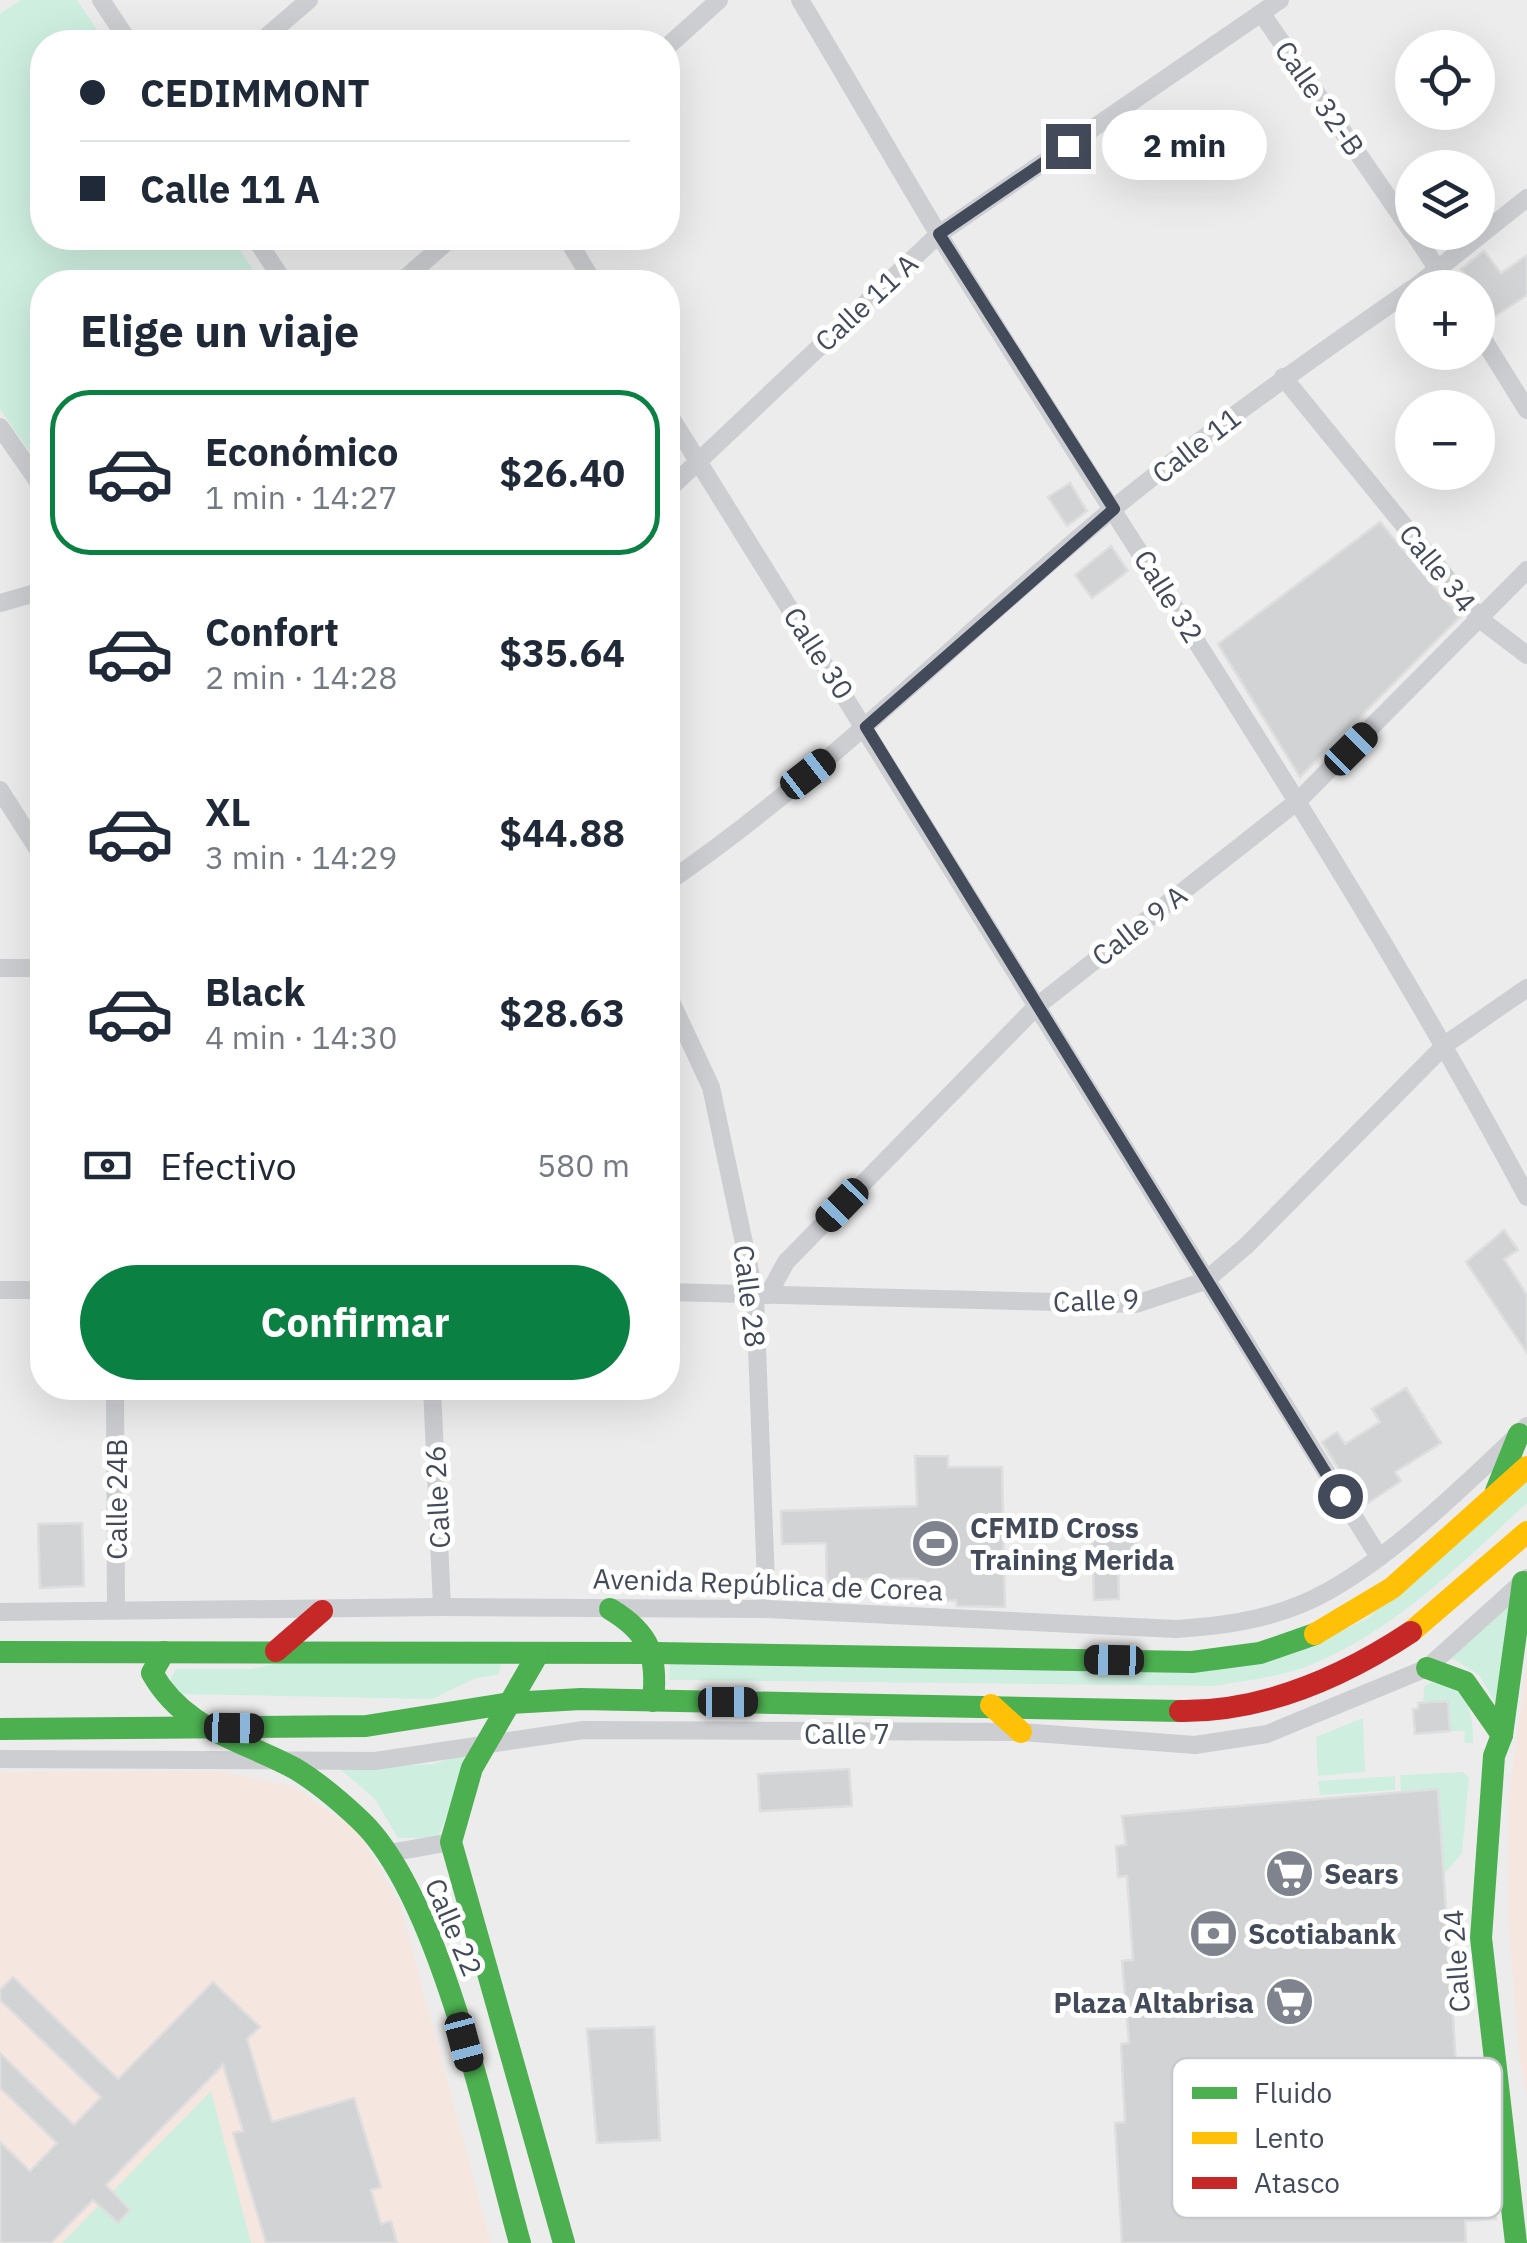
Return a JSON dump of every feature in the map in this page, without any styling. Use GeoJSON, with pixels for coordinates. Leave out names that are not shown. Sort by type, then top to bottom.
{"type":"FeatureCollection","features":[{"type":"Feature","properties":{"kind":"main road"},"geometry":{"type":"LineString","coordinates":[[1493,1498],[1523,1430]]}},
{"type":"Feature","properties":{"kind":"main road"},"geometry":{"type":"LineString","coordinates":[[0,1652],[656,1653],[1192,1662],[1254,1655],[1340,1622],[1404,1577],[1527,1468]]}},
{"type":"Feature","properties":{"kind":"main road"},"geometry":{"type":"LineString","coordinates":[[0,1729],[366,1726],[510,1703],[582,1699],[1194,1711],[1258,1704],[1309,1690],[1366,1665],[1430,1619],[1527,1532]]}},
{"type":"Feature","properties":{"kind":"main road","name":"Calle 24"},"geometry":{"type":"LineString","coordinates":[[1495,2058],[1481,1938],[1494,1756],[1502,1734],[1525,1580]]}},
{"type":"Feature","properties":{"kind":"main road"},"geometry":{"type":"LineString","coordinates":[[610,1609],[635,1624],[656,1653],[653,1702]]}},
{"type":"Feature","properties":{"kind":"main road"},"geometry":{"type":"LineString","coordinates":[[276,1651],[322,1610]]}},
{"type":"Feature","properties":{"kind":"main road"},"geometry":{"type":"LineString","coordinates":[[164,1652],[152,1673],[158,1688],[206,1727]]}},
{"type":"Feature","properties":{"kind":"main road","name":"Calle 22"},"geometry":{"type":"LineString","coordinates":[[538,1654],[487,1742],[452,1818],[450,1842],[564,2243]]}},
{"type":"Feature","properties":{"kind":"main road"},"geometry":{"type":"LineString","coordinates":[[1426,1668],[1450,1670],[1464,1679],[1502,1734]]}},
{"type":"Feature","properties":{"kind":"main road"},"geometry":{"type":"LineString","coordinates":[[992,1705],[1021,1732]]}},
{"type":"Feature","properties":{"kind":"main road","name":"Calle 22"},"geometry":{"type":"LineString","coordinates":[[206,1727],[279,1759],[332,1795],[389,1853],[444,1974],[520,2243]]}},
{"type":"Feature","properties":{"kind":"main road","name":"Calle 24"},"geometry":{"type":"LineString","coordinates":[[1502,2121],[1516,2243]]}},
{"type":"Feature","properties":{"kind":"street"},"geometry":{"type":"LineString","coordinates":[[102,0],[121,30]]}},
{"type":"Feature","properties":{"kind":"street"},"geometry":{"type":"LineString","coordinates":[[274,30],[309,0]]}},
{"type":"Feature","properties":{"kind":"street"},"geometry":{"type":"LineString","coordinates":[[680,35],[719,0]]}},
{"type":"Feature","properties":{"kind":"street","name":"Calle 32"},"geometry":{"type":"LineString","coordinates":[[800,0],[939,234],[1299,800],[1446,1044],[1527,1197]]}},
{"type":"Feature","properties":{"kind":"street","name":"Calle 11 A"},"geometry":{"type":"LineString","coordinates":[[680,477],[939,234],[1280,0]]}},
{"type":"Feature","properties":{"kind":"street","name":"Calle 32-B"},"geometry":{"type":"LineString","coordinates":[[1262,14],[1395,206]]}},
{"type":"Feature","properties":{"kind":"street","name":"Calle 11"},"geometry":{"type":"LineString","coordinates":[[1439,270],[1527,198]]}},
{"type":"Feature","properties":{"kind":"street"},"geometry":{"type":"LineString","coordinates":[[415,270],[438,250]]}},
{"type":"Feature","properties":{"kind":"street","name":"Calle 32-B"},"geometry":{"type":"LineString","coordinates":[[1425,250],[1439,270]]}},
{"type":"Feature","properties":{"kind":"street","name":"Calle 11"},"geometry":{"type":"LineString","coordinates":[[680,873],[866,727],[1114,509],[1283,378],[1395,301]]}},
{"type":"Feature","properties":{"kind":"street"},"geometry":{"type":"LineString","coordinates":[[1495,359],[1527,410]]}},
{"type":"Feature","properties":{"kind":"street","name":"Calle 34"},"geometry":{"type":"LineString","coordinates":[[1283,378],[1481,620],[1527,655]]}},
{"type":"Feature","properties":{"kind":"street"},"geometry":{"type":"LineString","coordinates":[[0,426],[30,470]]}},
{"type":"Feature","properties":{"kind":"street","name":"Calle 30"},"geometry":{"type":"LineString","coordinates":[[680,434],[1379,1556]]}},
{"type":"Feature","properties":{"kind":"street","name":"Calle 9 A"},"geometry":{"type":"LineString","coordinates":[[761,1295],[786,1262],[1036,1006],[1299,800],[1527,570]]}},
{"type":"Feature","properties":{"kind":"street"},"geometry":{"type":"LineString","coordinates":[[0,603],[30,594]]}},
{"type":"Feature","properties":{"kind":"street"},"geometry":{"type":"LineString","coordinates":[[0,790],[30,837]]}},
{"type":"Feature","properties":{"kind":"street"},"geometry":{"type":"LineString","coordinates":[[0,968],[30,968]]}},
{"type":"Feature","properties":{"kind":"street","name":"Calle 9"},"geometry":{"type":"LineString","coordinates":[[680,1292],[1136,1304],[1205,1281],[1446,1044],[1527,988]]}},
{"type":"Feature","properties":{"kind":"street","name":"Calle 28"},"geometry":{"type":"LineString","coordinates":[[680,1021],[711,1087],[761,1295],[767,1610]]}},
{"type":"Feature","properties":{"kind":"street"},"geometry":{"type":"LineString","coordinates":[[0,1290],[30,1290]]}},
{"type":"Feature","properties":{"kind":"street","name":"Calle 24B"},"geometry":{"type":"LineString","coordinates":[[115,1400],[116,1610]]}},
{"type":"Feature","properties":{"kind":"street","name":"Calle 26"},"geometry":{"type":"LineString","coordinates":[[433,1400],[442,1607]]}},
{"type":"Feature","properties":{"kind":"street","name":"Avenida República de Corea"},"geometry":{"type":"LineString","coordinates":[[0,1612],[442,1607],[767,1610],[1176,1630],[1242,1624],[1304,1603],[1379,1556],[1523,1430]]}},
{"type":"Feature","properties":{"kind":"street","name":"Calle 7"},"geometry":{"type":"LineString","coordinates":[[0,1759],[375,1761],[583,1730],[1021,1732],[1195,1745],[1267,1734],[1426,1668],[1525,1580]]}},
{"type":"Feature","properties":{"kind":"street"},"geometry":{"type":"LineString","coordinates":[[389,1853],[450,1842]]}},
{"type":"Feature","properties":{"kind":"shaded area"},"geometry":{"type":"Polygon","coordinates":[[[1527,1662],[1527,2097],[1519,2054],[1508,1916],[1508,1802],[1527,1662]]]}},
{"type":"Feature","properties":{"kind":"shaded area"},"geometry":{"type":"Polygon","coordinates":[[[219,1771],[294,1787],[358,1831],[400,1904],[491,2243],[0,2243],[0,1772],[219,1771]]]}},
{"type":"Feature","properties":{"kind":"green space"},"geometry":{"type":"Polygon","coordinates":[[[21,0],[77,0],[97,30],[30,30],[30,250],[240,250],[253,270],[30,270],[30,452],[0,409],[0,14],[21,0]]]}},
{"type":"Feature","properties":{"kind":"green space"},"geometry":{"type":"Polygon","coordinates":[[[1527,1480],[1527,1503],[1400,1614],[1343,1650],[1277,1675],[1215,1686],[669,1680],[670,1663],[1211,1671],[1342,1631],[1369,1617],[1527,1480]]]}},
{"type":"Feature","properties":{"kind":"green space"},"geometry":{"type":"Polygon","coordinates":[[[1510,1601],[1495,1702],[1479,1675],[1449,1656],[1510,1601]]]}},
{"type":"Feature","properties":{"kind":"green space"},"geometry":{"type":"Polygon","coordinates":[[[300,1658],[502,1662],[498,1675],[476,1678],[432,1699],[180,1694],[168,1684],[176,1669],[252,1669],[300,1658]]]}},
{"type":"Feature","properties":{"kind":"green space"},"geometry":{"type":"Polygon","coordinates":[[[1429,1683],[1452,1688],[1465,1701],[1472,1721],[1473,1743],[1464,1743],[1465,1731],[1450,1731],[1447,1701],[1423,1703],[1424,1687],[1429,1683]]]}},
{"type":"Feature","properties":{"kind":"green space"},"geometry":{"type":"Polygon","coordinates":[[[1363,1718],[1365,1772],[1318,1776],[1316,1737],[1363,1718]]]}},
{"type":"Feature","properties":{"kind":"green space"},"geometry":{"type":"Polygon","coordinates":[[[470,1752],[438,1838],[398,1838],[375,1799],[339,1768],[433,1764],[470,1752]]]}},
{"type":"Feature","properties":{"kind":"green space"},"geometry":{"type":"Polygon","coordinates":[[[1463,1772],[1469,1778],[1462,1853],[1444,1874],[1438,1790],[1401,1792],[1400,1775],[1463,1772]]]}},
{"type":"Feature","properties":{"kind":"green space"},"geometry":{"type":"Polygon","coordinates":[[[1395,1776],[1395,1790],[1320,1795],[1318,1781],[1395,1776]]]}},
{"type":"Feature","properties":{"kind":"green space"},"geometry":{"type":"Polygon","coordinates":[[[211,2091],[251,2243],[62,2243],[211,2091]]]}},
{"type":"Feature","properties":{"kind":"building"},"geometry":{"type":"Polygon","coordinates":[[[1484,251],[1501,273],[1527,255],[1527,295],[1495,316],[1495,270],[1461,269],[1484,251]]]}},
{"type":"Feature","properties":{"kind":"building"},"geometry":{"type":"Polygon","coordinates":[[[1070,483],[1087,511],[1067,526],[1048,497],[1070,483]]]}},
{"type":"Feature","properties":{"kind":"building"},"geometry":{"type":"Polygon","coordinates":[[[1380,522],[1460,617],[1300,777],[1218,644],[1380,522]]]}},
{"type":"Feature","properties":{"kind":"building"},"geometry":{"type":"Polygon","coordinates":[[[1111,546],[1128,571],[1092,598],[1075,575],[1111,546]]]}},
{"type":"Feature","properties":{"kind":"building"},"geometry":{"type":"Polygon","coordinates":[[[1504,1230],[1518,1250],[1504,1259],[1527,1295],[1527,1353],[1466,1262],[1504,1230]]]}},
{"type":"Feature","properties":{"kind":"building"},"geometry":{"type":"Polygon","coordinates":[[[1406,1388],[1441,1443],[1395,1472],[1401,1481],[1362,1507],[1322,1442],[1337,1432],[1345,1444],[1380,1422],[1372,1409],[1406,1388]]]}},
{"type":"Feature","properties":{"kind":"building"},"geometry":{"type":"Polygon","coordinates":[[[915,1456],[948,1456],[948,1467],[1002,1467],[1005,1607],[957,1606],[956,1600],[919,1603],[918,1579],[858,1579],[859,1599],[827,1599],[826,1543],[782,1544],[781,1511],[917,1506],[915,1456]]]}},
{"type":"Feature","properties":{"kind":"building"},"geometry":{"type":"Polygon","coordinates":[[[82,1523],[84,1586],[40,1588],[38,1524],[82,1523]]]}},
{"type":"Feature","properties":{"kind":"building"},"geometry":{"type":"Polygon","coordinates":[[[1135,1530],[1136,1557],[1118,1557],[1119,1599],[1094,1600],[1092,1531],[1135,1530]]]}},
{"type":"Feature","properties":{"kind":"building"},"geometry":{"type":"Polygon","coordinates":[[[1448,1701],[1450,1731],[1415,1734],[1413,1709],[1418,1709],[1418,1703],[1448,1701]]]}},
{"type":"Feature","properties":{"kind":"building"},"geometry":{"type":"Polygon","coordinates":[[[849,1769],[852,1806],[760,1811],[758,1774],[849,1769]]]}},
{"type":"Feature","properties":{"kind":"building","name":"Plaza Altabrisa"},"geometry":{"type":"Polygon","coordinates":[[[1438,1789],[1456,2058],[1172,2058],[1172,2218],[1496,2219],[1465,2221],[1466,2243],[1122,2243],[1115,2123],[1125,2122],[1121,2044],[1129,2043],[1122,1961],[1133,1960],[1127,1876],[1118,1877],[1116,1846],[1126,1845],[1122,1816],[1438,1789]]]}},
{"type":"Feature","properties":{"kind":"building"},"geometry":{"type":"Polygon","coordinates":[[[13,1977],[118,2079],[213,1982],[260,2027],[247,2039],[272,2122],[354,2098],[381,2187],[371,2190],[381,2224],[391,2221],[397,2243],[266,2243],[233,2133],[243,2131],[223,2065],[106,2185],[130,2210],[118,2223],[93,2200],[51,2243],[0,2243],[0,2142],[30,2171],[57,2143],[0,2088],[0,2053],[74,2125],[101,2097],[0,2000],[0,1990],[13,1977]]]}},
{"type":"Feature","properties":{"kind":"building"},"geometry":{"type":"Polygon","coordinates":[[[654,2027],[660,2140],[597,2143],[587,2029],[654,2027]]]}},
{"type":"Feature","properties":{"kind":"traffic: fast"},"geometry":{"type":"LineString","coordinates":[[1496,1491],[1519,1434]]}},
{"type":"Feature","properties":{"kind":"traffic: fast"},"geometry":{"type":"LineString","coordinates":[[1495,2058],[1481,1938],[1494,1756],[1502,1735],[1523,1582]]}},
{"type":"Feature","properties":{"kind":"traffic: fast"},"geometry":{"type":"LineString","coordinates":[[610,1609],[634,1627],[648,1647],[654,1671],[653,1701]]}},
{"type":"Feature","properties":{"kind":"traffic: fast"},"geometry":{"type":"LineString","coordinates":[[0,1652],[656,1653],[1192,1662],[1260,1653],[1315,1634]]}},
{"type":"Feature","properties":{"kind":"traffic: fast"},"geometry":{"type":"LineString","coordinates":[[164,1652],[152,1673],[180,1708],[215,1731],[311,1779],[360,1820],[389,1855],[415,1903],[459,2019],[520,2243]]}},
{"type":"Feature","properties":{"kind":"traffic: fast"},"geometry":{"type":"LineString","coordinates":[[538,1654],[472,1768],[451,1842],[564,2243]]}},
{"type":"Feature","properties":{"kind":"traffic: fast"},"geometry":{"type":"LineString","coordinates":[[1427,1668],[1465,1682],[1502,1735]]}},
{"type":"Feature","properties":{"kind":"traffic: fast"},"geometry":{"type":"LineString","coordinates":[[0,1729],[366,1726],[510,1703],[581,1699],[1180,1711]]}},
{"type":"Feature","properties":{"kind":"traffic: fast"},"geometry":{"type":"LineString","coordinates":[[1502,2121],[1516,2243]]}},
{"type":"Feature","properties":{"kind":"traffic: slow"},"geometry":{"type":"LineString","coordinates":[[1315,1634],[1392,1588],[1527,1467]]}},
{"type":"Feature","properties":{"kind":"traffic: slow"},"geometry":{"type":"LineString","coordinates":[[1411,1632],[1527,1532]]}},
{"type":"Feature","properties":{"kind":"traffic: slow"},"geometry":{"type":"LineString","coordinates":[[991,1705],[1021,1732]]}},
{"type":"Feature","properties":{"kind":"traffic: jam"},"geometry":{"type":"LineString","coordinates":[[276,1651],[322,1611]]}},
{"type":"Feature","properties":{"kind":"traffic: jam"},"geometry":{"type":"LineString","coordinates":[[1180,1711],[1242,1705],[1301,1689],[1358,1663],[1411,1632]]}},
{"type":"Feature","properties":{"kind":"place","name":"CFMID Cross Training Merida"},"geometry":{"type":"Point","coordinates":[935,1543]}},
{"type":"Feature","properties":{"kind":"place","name":"Sears"},"geometry":{"type":"Point","coordinates":[1289,1873]}},
{"type":"Feature","properties":{"kind":"place","name":"Scotiabank"},"geometry":{"type":"Point","coordinates":[1213,1933]}},
{"type":"Feature","properties":{"kind":"place","name":"Plaza Altabrisa"},"geometry":{"type":"Point","coordinates":[1289,2002]}},
{"type":"Feature","properties":{"kind":"route"},"geometry":{"type":"LineString","coordinates":[[1068,146],[939,234],[1114,509],[866,727],[1340,1496]]}}]}
